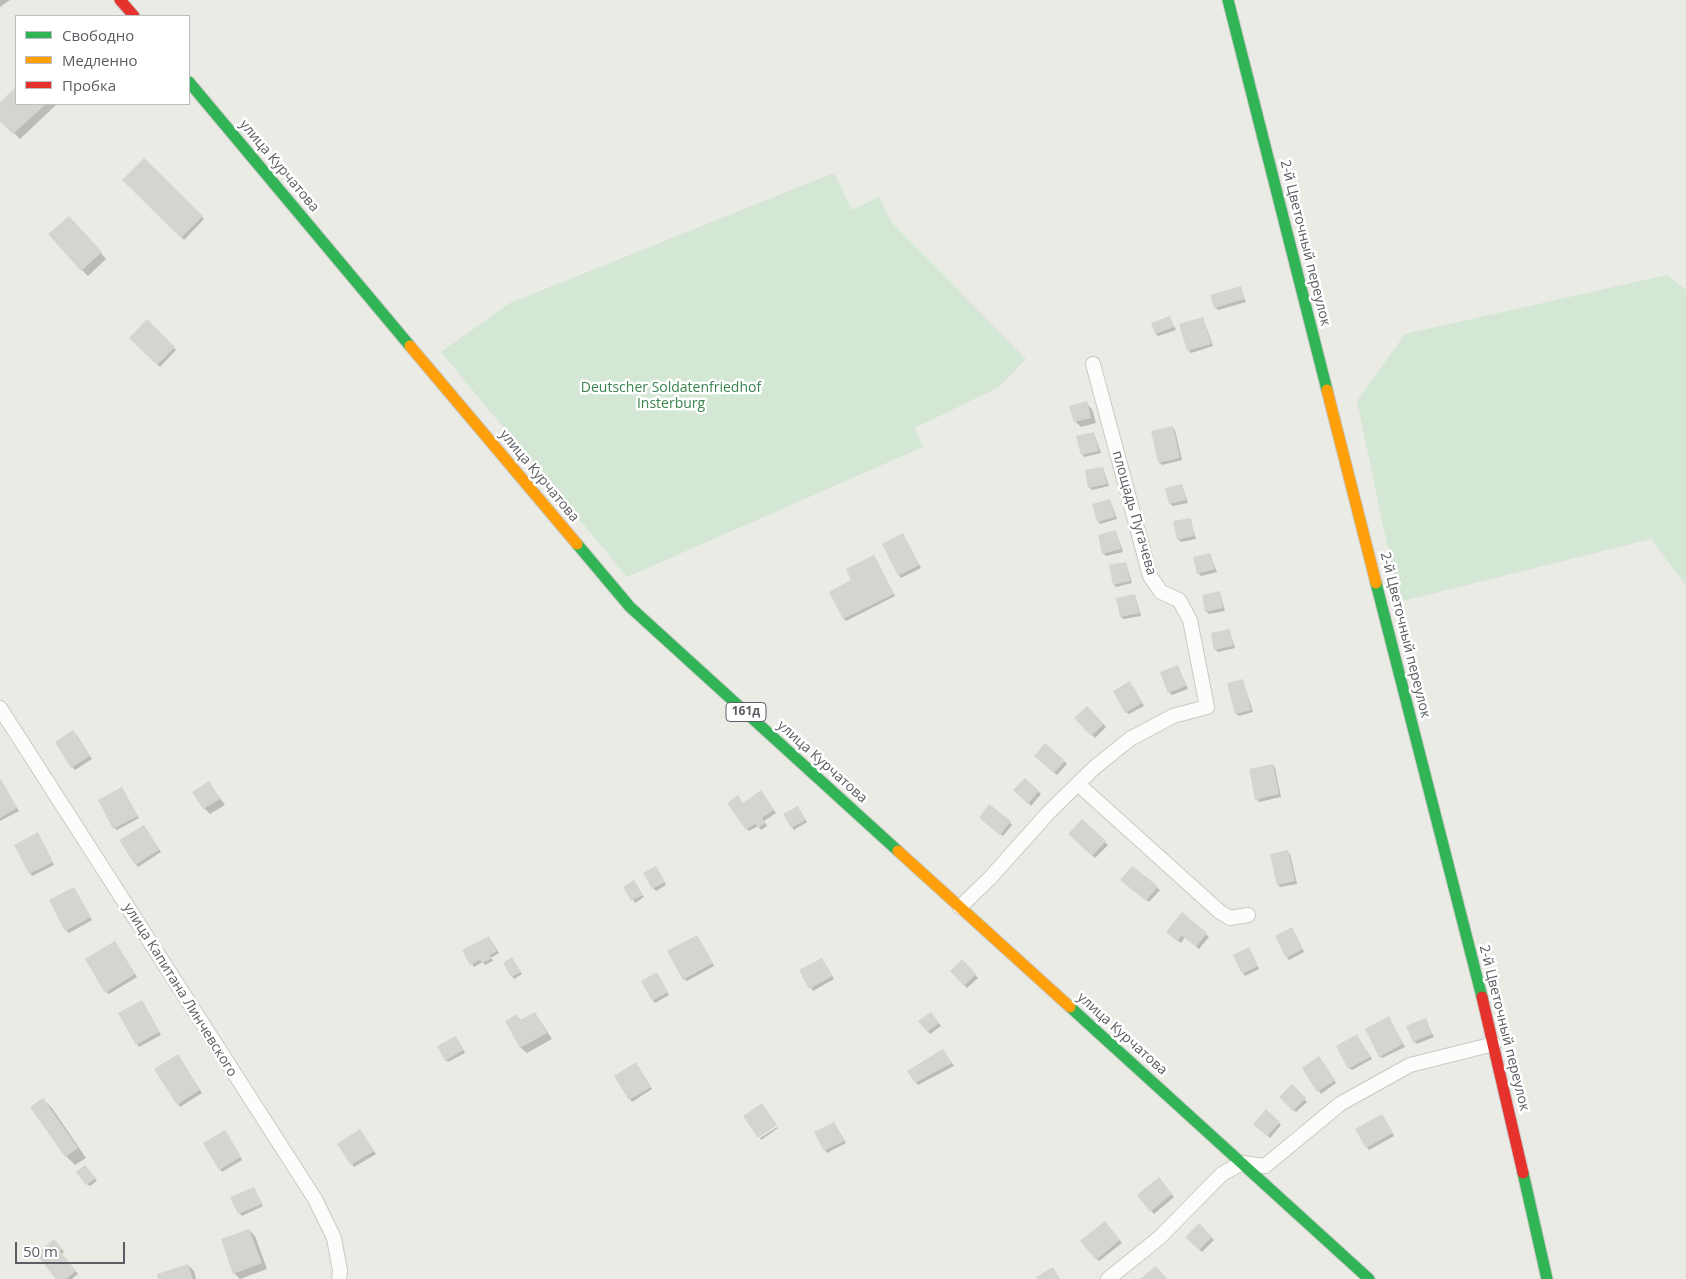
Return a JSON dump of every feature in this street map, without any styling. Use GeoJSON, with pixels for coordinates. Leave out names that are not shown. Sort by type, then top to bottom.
{"type":"FeatureCollection","features":[{"type":"Feature","properties":{"kind":"main road"},"geometry":{"type":"LineString","coordinates":[[120,0],[133,15]]}},
{"type":"Feature","properties":{"kind":"main road","name":"2-й Цветочный переулок"},"geometry":{"type":"LineString","coordinates":[[1228,0],[1494,1044],[1547,1279]]}},
{"type":"Feature","properties":{"kind":"main road","name":"улица Курчатова"},"geometry":{"type":"LineString","coordinates":[[190,83],[630,607],[1369,1279]]}},
{"type":"Feature","properties":{"kind":"street","name":"площадь Пугачева"},"geometry":{"type":"LineString","coordinates":[[1078,784],[1130,739],[1173,716],[1207,707],[1190,620],[1179,600],[1161,592],[1150,576],[1093,364]]}},
{"type":"Feature","properties":{"kind":"street","name":"улица Капитана Линчевского"},"geometry":{"type":"LineString","coordinates":[[0,708],[315,1199],[334,1238],[340,1271],[339,1279]]}},
{"type":"Feature","properties":{"kind":"street"},"geometry":{"type":"LineString","coordinates":[[960,907],[1078,784],[1220,912],[1230,918],[1248,915]]}},
{"type":"Feature","properties":{"kind":"street"},"geometry":{"type":"LineString","coordinates":[[1108,1279],[1159,1238],[1222,1174],[1242,1163],[1265,1166],[1340,1104],[1410,1065],[1494,1044]]}},
{"type":"Feature","properties":{"kind":"green space","name":"Deutscher Soldatenfriedhof Insterburg"},"geometry":{"type":"Polygon","coordinates":[[[834,173],[852,210],[879,197],[892,223],[1026,359],[999,387],[915,428],[923,447],[627,577],[441,352],[510,303],[834,173]]]}},
{"type":"Feature","properties":{"kind":"green space"},"geometry":{"type":"Polygon","coordinates":[[[1667,275],[1686,290],[1686,586],[1651,539],[1399,602],[1357,401],[1405,334],[1667,275]]]}},
{"type":"Feature","properties":{"kind":"building"},"geometry":{"type":"Polygon","coordinates":[[[15,88],[15,105],[45,105],[13,134],[0,121],[0,102],[15,88]]]}},
{"type":"Feature","properties":{"kind":"building"},"geometry":{"type":"Polygon","coordinates":[[[144,158],[203,216],[181,238],[122,180],[144,158]]]}},
{"type":"Feature","properties":{"kind":"building"},"geometry":{"type":"Polygon","coordinates":[[[69,216],[102,252],[81,271],[48,234],[69,216]]]}},
{"type":"Feature","properties":{"kind":"building"},"geometry":{"type":"Polygon","coordinates":[[[1241,286],[1245,299],[1214,308],[1210,295],[1241,286]]]}},
{"type":"Feature","properties":{"kind":"building"},"geometry":{"type":"Polygon","coordinates":[[[1170,316],[1174,327],[1155,334],[1151,323],[1170,316]]]}},
{"type":"Feature","properties":{"kind":"building"},"geometry":{"type":"Polygon","coordinates":[[[1203,317],[1211,344],[1187,351],[1179,324],[1203,317]]]}},
{"type":"Feature","properties":{"kind":"building"},"geometry":{"type":"Polygon","coordinates":[[[147,319],[175,347],[157,365],[129,338],[147,319]]]}},
{"type":"Feature","properties":{"kind":"building"},"geometry":{"type":"Polygon","coordinates":[[[1087,401],[1091,418],[1074,422],[1069,406],[1087,401]]]}},
{"type":"Feature","properties":{"kind":"building"},"geometry":{"type":"Polygon","coordinates":[[[1173,426],[1180,458],[1158,463],[1151,431],[1173,426]]]}},
{"type":"Feature","properties":{"kind":"building"},"geometry":{"type":"Polygon","coordinates":[[[1094,432],[1099,451],[1081,455],[1076,436],[1094,432]]]}},
{"type":"Feature","properties":{"kind":"building"},"geometry":{"type":"Polygon","coordinates":[[[1103,467],[1107,484],[1088,488],[1085,470],[1103,467]]]}},
{"type":"Feature","properties":{"kind":"building"},"geometry":{"type":"Polygon","coordinates":[[[1182,484],[1186,500],[1169,504],[1165,488],[1182,484]]]}},
{"type":"Feature","properties":{"kind":"building"},"geometry":{"type":"Polygon","coordinates":[[[1110,499],[1115,517],[1097,522],[1092,504],[1110,499]]]}},
{"type":"Feature","properties":{"kind":"building"},"geometry":{"type":"Polygon","coordinates":[[[1191,518],[1194,536],[1177,540],[1173,521],[1191,518]]]}},
{"type":"Feature","properties":{"kind":"building"},"geometry":{"type":"Polygon","coordinates":[[[1116,530],[1121,549],[1102,554],[1098,535],[1116,530]]]}},
{"type":"Feature","properties":{"kind":"building"},"geometry":{"type":"Polygon","coordinates":[[[903,533],[919,565],[898,576],[882,544],[903,533]]]}},
{"type":"Feature","properties":{"kind":"building"},"geometry":{"type":"Polygon","coordinates":[[[1210,553],[1215,569],[1197,574],[1193,557],[1210,553]]]}},
{"type":"Feature","properties":{"kind":"building"},"geometry":{"type":"Polygon","coordinates":[[[874,555],[894,594],[843,619],[829,592],[851,580],[846,569],[874,555]]]}},
{"type":"Feature","properties":{"kind":"building"},"geometry":{"type":"Polygon","coordinates":[[[1126,562],[1130,581],[1113,585],[1109,565],[1126,562]]]}},
{"type":"Feature","properties":{"kind":"building"},"geometry":{"type":"Polygon","coordinates":[[[1220,591],[1223,608],[1205,612],[1202,595],[1220,591]]]}},
{"type":"Feature","properties":{"kind":"building"},"geometry":{"type":"Polygon","coordinates":[[[1135,594],[1139,613],[1120,617],[1116,598],[1135,594]]]}},
{"type":"Feature","properties":{"kind":"building"},"geometry":{"type":"Polygon","coordinates":[[[1230,629],[1233,646],[1214,650],[1211,633],[1230,629]]]}},
{"type":"Feature","properties":{"kind":"building"},"geometry":{"type":"Polygon","coordinates":[[[1178,665],[1186,686],[1168,693],[1160,672],[1178,665]]]}},
{"type":"Feature","properties":{"kind":"building"},"geometry":{"type":"Polygon","coordinates":[[[1243,679],[1251,710],[1235,714],[1227,683],[1243,679]]]}},
{"type":"Feature","properties":{"kind":"building"},"geometry":{"type":"Polygon","coordinates":[[[1130,681],[1142,703],[1125,713],[1113,691],[1130,681]]]}},
{"type":"Feature","properties":{"kind":"building"},"geometry":{"type":"Polygon","coordinates":[[[1087,706],[1104,724],[1091,736],[1074,718],[1087,706]]]}},
{"type":"Feature","properties":{"kind":"building"},"geometry":{"type":"Polygon","coordinates":[[[73,730],[90,756],[71,768],[55,742],[73,730]]]}},
{"type":"Feature","properties":{"kind":"building"},"geometry":{"type":"Polygon","coordinates":[[[1045,743],[1065,761],[1054,773],[1034,756],[1045,743]]]}},
{"type":"Feature","properties":{"kind":"building"},"geometry":{"type":"Polygon","coordinates":[[[1273,764],[1279,794],[1255,800],[1249,769],[1273,764]]]}},
{"type":"Feature","properties":{"kind":"building"},"geometry":{"type":"Polygon","coordinates":[[[1025,778],[1039,791],[1028,804],[1013,790],[1025,778]]]}},
{"type":"Feature","properties":{"kind":"building"},"geometry":{"type":"Polygon","coordinates":[[[0,780],[17,808],[0,818],[0,780]]]}},
{"type":"Feature","properties":{"kind":"building"},"geometry":{"type":"Polygon","coordinates":[[[209,781],[220,799],[203,809],[192,792],[209,781]]]}},
{"type":"Feature","properties":{"kind":"building"},"geometry":{"type":"Polygon","coordinates":[[[122,787],[138,816],[113,829],[98,800],[122,787]]]}},
{"type":"Feature","properties":{"kind":"building"},"geometry":{"type":"Polygon","coordinates":[[[761,790],[774,810],[762,818],[765,823],[758,828],[755,824],[746,830],[727,803],[738,795],[743,803],[761,790]]]}},
{"type":"Feature","properties":{"kind":"building"},"geometry":{"type":"Polygon","coordinates":[[[989,804],[1011,821],[1000,835],[979,818],[989,804]]]}},
{"type":"Feature","properties":{"kind":"building"},"geometry":{"type":"Polygon","coordinates":[[[798,806],[806,820],[791,828],[783,814],[798,806]]]}},
{"type":"Feature","properties":{"kind":"building"},"geometry":{"type":"Polygon","coordinates":[[[1082,819],[1106,841],[1092,856],[1068,834],[1082,819]]]}},
{"type":"Feature","properties":{"kind":"building"},"geometry":{"type":"Polygon","coordinates":[[[144,825],[159,850],[135,865],[119,840],[144,825]]]}},
{"type":"Feature","properties":{"kind":"building"},"geometry":{"type":"Polygon","coordinates":[[[38,832],[53,862],[29,874],[14,845],[38,832]]]}},
{"type":"Feature","properties":{"kind":"building"},"geometry":{"type":"Polygon","coordinates":[[[1288,850],[1295,881],[1277,885],[1270,854],[1288,850]]]}},
{"type":"Feature","properties":{"kind":"building"},"geometry":{"type":"Polygon","coordinates":[[[656,866],[665,882],[652,889],[643,873],[656,866]]]}},
{"type":"Feature","properties":{"kind":"building"},"geometry":{"type":"Polygon","coordinates":[[[1132,866],[1158,886],[1146,901],[1120,880],[1132,866]]]}},
{"type":"Feature","properties":{"kind":"building"},"geometry":{"type":"Polygon","coordinates":[[[634,880],[643,895],[631,901],[623,887],[634,880]]]}},
{"type":"Feature","properties":{"kind":"building"},"geometry":{"type":"Polygon","coordinates":[[[74,887],[91,917],[65,931],[49,900],[74,887]]]}},
{"type":"Feature","properties":{"kind":"building"},"geometry":{"type":"Polygon","coordinates":[[[1182,912],[1207,933],[1196,947],[1182,936],[1177,941],[1166,932],[1182,912]]]}},
{"type":"Feature","properties":{"kind":"building"},"geometry":{"type":"Polygon","coordinates":[[[1292,927],[1303,949],[1286,958],[1275,936],[1292,927]]]}},
{"type":"Feature","properties":{"kind":"building"},"geometry":{"type":"Polygon","coordinates":[[[697,935],[713,963],[683,980],[667,951],[697,935]]]}},
{"type":"Feature","properties":{"kind":"building"},"geometry":{"type":"Polygon","coordinates":[[[489,936],[497,951],[490,955],[492,958],[482,963],[480,960],[470,965],[462,950],[489,936]]]}},
{"type":"Feature","properties":{"kind":"building"},"geometry":{"type":"Polygon","coordinates":[[[115,941],[135,974],[105,993],[85,959],[115,941]]]}},
{"type":"Feature","properties":{"kind":"building"},"geometry":{"type":"Polygon","coordinates":[[[1249,947],[1258,966],[1242,974],[1233,955],[1249,947]]]}},
{"type":"Feature","properties":{"kind":"building"},"geometry":{"type":"Polygon","coordinates":[[[512,957],[521,972],[511,977],[503,963],[512,957]]]}},
{"type":"Feature","properties":{"kind":"building"},"geometry":{"type":"Polygon","coordinates":[[[822,958],[833,976],[809,989],[799,970],[822,958]]]}},
{"type":"Feature","properties":{"kind":"building"},"geometry":{"type":"Polygon","coordinates":[[[962,959],[976,974],[964,986],[950,971],[962,959]]]}},
{"type":"Feature","properties":{"kind":"building"},"geometry":{"type":"Polygon","coordinates":[[[657,972],[668,992],[652,1001],[641,981],[657,972]]]}},
{"type":"Feature","properties":{"kind":"building"},"geometry":{"type":"Polygon","coordinates":[[[142,1000],[159,1032],[136,1045],[118,1013],[142,1000]]]}},
{"type":"Feature","properties":{"kind":"building"},"geometry":{"type":"Polygon","coordinates":[[[535,1012],[547,1033],[520,1048],[505,1021],[517,1014],[520,1020],[535,1012]]]}},
{"type":"Feature","properties":{"kind":"building"},"geometry":{"type":"Polygon","coordinates":[[[931,1012],[939,1023],[927,1032],[918,1021],[931,1012]]]}},
{"type":"Feature","properties":{"kind":"building"},"geometry":{"type":"Polygon","coordinates":[[[1389,1016],[1403,1044],[1379,1057],[1365,1029],[1389,1016]]]}},
{"type":"Feature","properties":{"kind":"building"},"geometry":{"type":"Polygon","coordinates":[[[1426,1018],[1432,1034],[1413,1042],[1406,1026],[1426,1018]]]}},
{"type":"Feature","properties":{"kind":"building"},"geometry":{"type":"Polygon","coordinates":[[[1357,1034],[1370,1057],[1348,1069],[1336,1046],[1357,1034]]]}},
{"type":"Feature","properties":{"kind":"building"},"geometry":{"type":"Polygon","coordinates":[[[456,1036],[463,1050],[445,1061],[437,1046],[456,1036]]]}},
{"type":"Feature","properties":{"kind":"building"},"geometry":{"type":"Polygon","coordinates":[[[943,1049],[952,1063],[915,1083],[907,1071],[943,1049]]]}},
{"type":"Feature","properties":{"kind":"building"},"geometry":{"type":"Polygon","coordinates":[[[178,1054],[200,1090],[177,1105],[154,1069],[178,1054]]]}},
{"type":"Feature","properties":{"kind":"building"},"geometry":{"type":"Polygon","coordinates":[[[1319,1056],[1335,1080],[1317,1092],[1302,1068],[1319,1056]]]}},
{"type":"Feature","properties":{"kind":"building"},"geometry":{"type":"Polygon","coordinates":[[[636,1062],[651,1087],[629,1100],[614,1076],[636,1062]]]}},
{"type":"Feature","properties":{"kind":"building"},"geometry":{"type":"Polygon","coordinates":[[[1292,1084],[1306,1098],[1293,1111],[1279,1097],[1292,1084]]]}},
{"type":"Feature","properties":{"kind":"building"},"geometry":{"type":"Polygon","coordinates":[[[43,1098],[78,1148],[65,1157],[30,1107],[43,1098]]]}},
{"type":"Feature","properties":{"kind":"building"},"geometry":{"type":"Polygon","coordinates":[[[762,1103],[777,1125],[758,1138],[743,1116],[762,1103]]]}},
{"type":"Feature","properties":{"kind":"building"},"geometry":{"type":"Polygon","coordinates":[[[1266,1109],[1280,1122],[1267,1136],[1253,1124],[1266,1109]]]}},
{"type":"Feature","properties":{"kind":"building"},"geometry":{"type":"Polygon","coordinates":[[[1382,1114],[1393,1133],[1366,1148],[1355,1129],[1382,1114]]]}},
{"type":"Feature","properties":{"kind":"building"},"geometry":{"type":"Polygon","coordinates":[[[834,1122],[844,1141],[824,1151],[814,1132],[834,1122]]]}},
{"type":"Feature","properties":{"kind":"building"},"geometry":{"type":"Polygon","coordinates":[[[360,1129],[374,1151],[351,1165],[337,1144],[360,1129]]]}},
{"type":"Feature","properties":{"kind":"building"},"geometry":{"type":"Polygon","coordinates":[[[225,1130],[241,1157],[219,1170],[203,1143],[225,1130]]]}},
{"type":"Feature","properties":{"kind":"building"},"geometry":{"type":"Polygon","coordinates":[[[85,1165],[96,1178],[86,1185],[76,1172],[85,1165]]]}},
{"type":"Feature","properties":{"kind":"building"},"geometry":{"type":"Polygon","coordinates":[[[1159,1177],[1172,1194],[1150,1212],[1137,1195],[1159,1177]]]}},
{"type":"Feature","properties":{"kind":"building"},"geometry":{"type":"Polygon","coordinates":[[[254,1187],[262,1204],[238,1214],[230,1197],[254,1187]]]}},
{"type":"Feature","properties":{"kind":"building"},"geometry":{"type":"Polygon","coordinates":[[[1105,1221],[1120,1240],[1096,1260],[1080,1241],[1105,1221]]]}},
{"type":"Feature","properties":{"kind":"building"},"geometry":{"type":"Polygon","coordinates":[[[1199,1223],[1212,1237],[1199,1250],[1185,1237],[1199,1223]]]}},
{"type":"Feature","properties":{"kind":"building"},"geometry":{"type":"Polygon","coordinates":[[[249,1229],[262,1263],[233,1274],[221,1239],[249,1229]]]}},
{"type":"Feature","properties":{"kind":"building"},"geometry":{"type":"Polygon","coordinates":[[[54,1239],[62,1249],[60,1251],[76,1271],[66,1279],[56,1279],[36,1254],[54,1239]]]}},
{"type":"Feature","properties":{"kind":"building"},"geometry":{"type":"Polygon","coordinates":[[[188,1264],[193,1279],[158,1279],[157,1274],[188,1264]]]}},
{"type":"Feature","properties":{"kind":"building"},"geometry":{"type":"Polygon","coordinates":[[[1156,1266],[1167,1279],[1140,1279],[1156,1266]]]}},
{"type":"Feature","properties":{"kind":"building"},"geometry":{"type":"Polygon","coordinates":[[[1053,1267],[1060,1279],[1037,1279],[1036,1277],[1053,1267]]]}},
{"type":"Feature","properties":{"kind":"traffic: fast"},"geometry":{"type":"LineString","coordinates":[[1228,0],[1327,390]]}},
{"type":"Feature","properties":{"kind":"traffic: fast"},"geometry":{"type":"LineString","coordinates":[[190,83],[410,346]]}},
{"type":"Feature","properties":{"kind":"traffic: fast"},"geometry":{"type":"LineString","coordinates":[[577,544],[630,607],[898,851]]}},
{"type":"Feature","properties":{"kind":"traffic: fast"},"geometry":{"type":"LineString","coordinates":[[1376,583],[1482,997]]}},
{"type":"Feature","properties":{"kind":"traffic: fast"},"geometry":{"type":"LineString","coordinates":[[1070,1007],[1369,1279]]}},
{"type":"Feature","properties":{"kind":"traffic: fast"},"geometry":{"type":"LineString","coordinates":[[1523,1173],[1547,1279]]}},
{"type":"Feature","properties":{"kind":"traffic: slow"},"geometry":{"type":"LineString","coordinates":[[410,346],[577,544]]}},
{"type":"Feature","properties":{"kind":"traffic: slow"},"geometry":{"type":"LineString","coordinates":[[1327,390],[1376,583]]}},
{"type":"Feature","properties":{"kind":"traffic: slow"},"geometry":{"type":"LineString","coordinates":[[898,851],[1070,1007]]}},
{"type":"Feature","properties":{"kind":"traffic: jam"},"geometry":{"type":"LineString","coordinates":[[120,0],[133,15]]}},
{"type":"Feature","properties":{"kind":"traffic: jam"},"geometry":{"type":"LineString","coordinates":[[1482,997],[1523,1173]]}}]}
